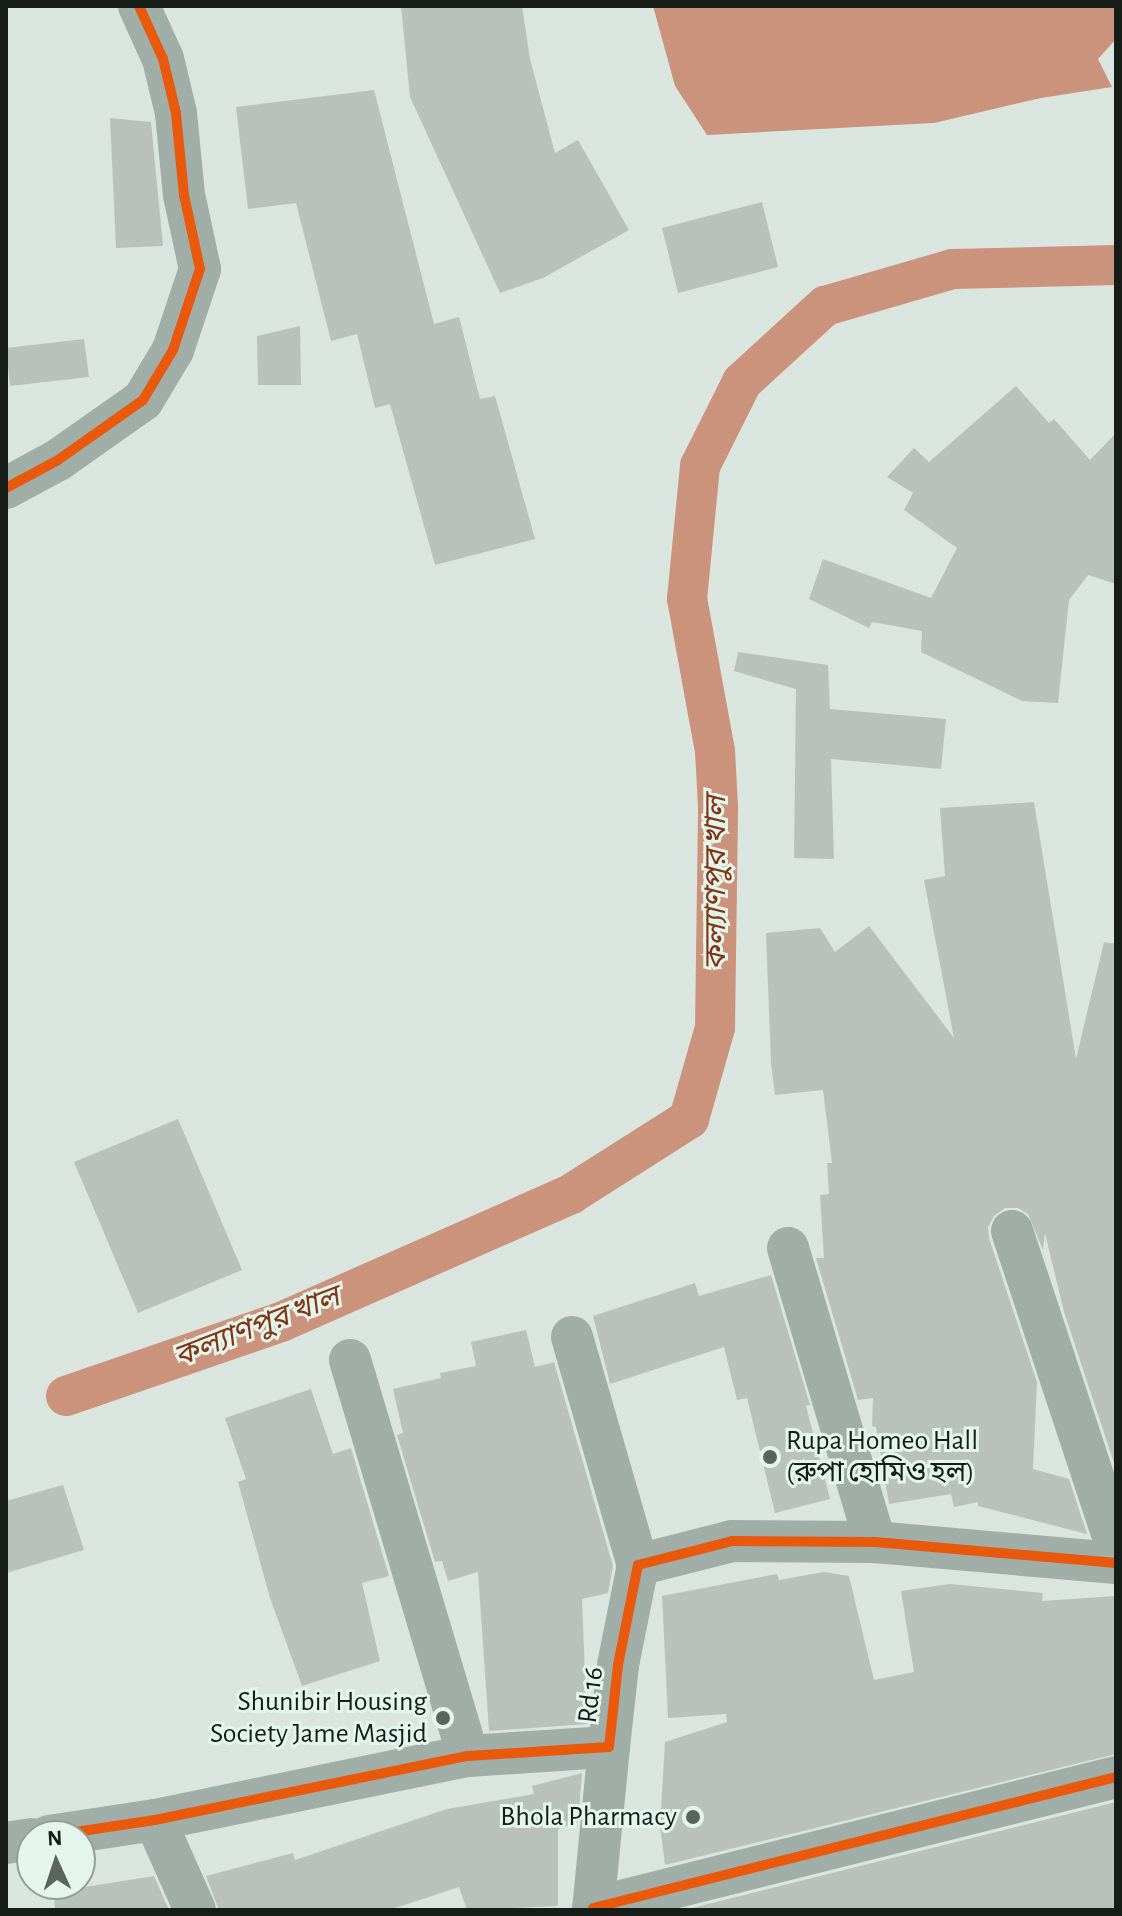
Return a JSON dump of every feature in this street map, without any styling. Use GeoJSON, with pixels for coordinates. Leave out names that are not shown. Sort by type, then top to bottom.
{"type":"FeatureCollection","features":[{"type":"Feature","properties":{"kind":"street"},"geometry":{"type":"LineString","coordinates":[[6,488],[58,460],[143,400],[173,350],[200,269],[184,195],[176,113],[163,59],[139,6]]}},
{"type":"Feature","properties":{"kind":"street"},"geometry":{"type":"LineString","coordinates":[[1012,1231],[1116,1545]]}},
{"type":"Feature","properties":{"kind":"street"},"geometry":{"type":"LineString","coordinates":[[788,1248],[875,1542]]}},
{"type":"Feature","properties":{"kind":"street"},"geometry":{"type":"LineString","coordinates":[[572,1337],[638,1565],[732,1541],[875,1542],[1116,1563]]}},
{"type":"Feature","properties":{"kind":"street"},"geometry":{"type":"LineString","coordinates":[[350,1360],[418,1579],[468,1756]]}},
{"type":"Feature","properties":{"kind":"street","name":"Rd 16"},"geometry":{"type":"LineString","coordinates":[[96,1829],[155,1820],[468,1756],[609,1747],[618,1665],[638,1565]]}},
{"type":"Feature","properties":{"kind":"street"},"geometry":{"type":"LineString","coordinates":[[609,1747],[593,1909],[1116,1777]]}},
{"type":"Feature","properties":{"kind":"street"},"geometry":{"type":"LineString","coordinates":[[155,1820],[195,1910]]}},
{"type":"Feature","properties":{"kind":"shaded area"},"geometry":{"type":"Polygon","coordinates":[[[653,6],[1116,6],[1116,39],[1098,59],[1112,87],[1041,98],[934,123],[707,135],[675,86],[653,6]]]}},
{"type":"Feature","properties":{"kind":"building"},"geometry":{"type":"Polygon","coordinates":[[[401,6],[522,6],[530,59],[555,153],[578,140],[629,230],[543,278],[500,293],[410,97],[401,6]]]}},
{"type":"Feature","properties":{"kind":"building"},"geometry":{"type":"Polygon","coordinates":[[[374,90],[434,324],[459,317],[480,399],[495,396],[535,539],[435,565],[390,404],[375,408],[357,334],[331,341],[296,203],[248,209],[236,107],[374,90]]]}},
{"type":"Feature","properties":{"kind":"building"},"geometry":{"type":"Polygon","coordinates":[[[110,118],[151,122],[163,246],[116,248],[110,118]]]}},
{"type":"Feature","properties":{"kind":"building"},"geometry":{"type":"Polygon","coordinates":[[[762,202],[778,267],[678,293],[662,228],[762,202]]]}},
{"type":"Feature","properties":{"kind":"building"},"geometry":{"type":"Polygon","coordinates":[[[300,326],[301,385],[258,385],[257,336],[300,326]]]}},
{"type":"Feature","properties":{"kind":"building"},"geometry":{"type":"Polygon","coordinates":[[[84,339],[89,377],[10,386],[6,348],[84,339]]]}},
{"type":"Feature","properties":{"kind":"building"},"geometry":{"type":"Polygon","coordinates":[[[1016,386],[1049,423],[1054,419],[1090,460],[1116,433],[1116,584],[1088,575],[1069,600],[1058,703],[1022,701],[921,652],[922,631],[872,622],[869,628],[809,599],[823,559],[931,598],[957,548],[904,510],[913,493],[887,477],[914,448],[929,462],[1016,386]]]}},
{"type":"Feature","properties":{"kind":"building"},"geometry":{"type":"Polygon","coordinates":[[[738,652],[828,665],[830,709],[946,719],[941,769],[831,759],[834,859],[794,858],[796,689],[734,671],[738,652]]]}},
{"type":"Feature","properties":{"kind":"building"},"geometry":{"type":"Polygon","coordinates":[[[1034,802],[1076,1059],[1104,942],[1116,944],[1116,1469],[1064,1312],[1045,1233],[1043,1250],[1028,1214],[1018,1208],[1005,1208],[994,1216],[988,1227],[1037,1382],[1033,1469],[1069,1479],[1087,1534],[978,1506],[978,1502],[954,1507],[951,1494],[889,1504],[876,1427],[872,1426],[873,1398],[858,1400],[816,1258],[824,1258],[820,1195],[829,1194],[827,1163],[832,1163],[823,1090],[775,1095],[771,1063],[766,933],[820,928],[835,952],[869,926],[954,1038],[924,880],[945,876],[940,808],[1034,802]]]}},
{"type":"Feature","properties":{"kind":"building"},"geometry":{"type":"Polygon","coordinates":[[[178,1119],[242,1270],[138,1313],[74,1162],[178,1119]]]}},
{"type":"Feature","properties":{"kind":"building"},"geometry":{"type":"Polygon","coordinates":[[[771,1275],[810,1405],[806,1406],[830,1499],[775,1513],[747,1398],[737,1400],[724,1347],[610,1384],[593,1316],[695,1283],[699,1296],[771,1275]]]}},
{"type":"Feature","properties":{"kind":"building"},"geometry":{"type":"Polygon","coordinates":[[[526,1330],[535,1367],[554,1362],[613,1566],[608,1593],[582,1599],[587,1724],[489,1731],[478,1572],[448,1581],[442,1561],[435,1562],[397,1435],[403,1433],[393,1389],[441,1378],[440,1373],[476,1366],[471,1342],[526,1330]]]}},
{"type":"Feature","properties":{"kind":"building"},"geometry":{"type":"Polygon","coordinates":[[[311,1389],[333,1454],[351,1448],[389,1576],[362,1583],[380,1661],[302,1686],[270,1598],[238,1482],[246,1479],[225,1418],[311,1389]]]}},
{"type":"Feature","properties":{"kind":"building"},"geometry":{"type":"Polygon","coordinates":[[[63,1485],[84,1550],[6,1573],[6,1501],[63,1485]]]}},
{"type":"Feature","properties":{"kind":"building"},"geometry":{"type":"Polygon","coordinates":[[[824,1572],[849,1576],[874,1680],[914,1672],[901,1591],[950,1584],[1043,1593],[1042,1601],[1116,1596],[1116,1754],[665,1865],[660,1826],[665,1742],[727,1722],[726,1714],[668,1718],[662,1596],[777,1574],[779,1580],[824,1572]]]}},
{"type":"Feature","properties":{"kind":"building"},"geometry":{"type":"Polygon","coordinates":[[[582,1773],[578,1822],[558,1829],[558,1906],[467,1910],[459,1887],[389,1910],[219,1910],[206,1876],[293,1853],[295,1860],[447,1809],[534,1794],[532,1786],[582,1773]]]}},
{"type":"Feature","properties":{"kind":"building"},"geometry":{"type":"Polygon","coordinates":[[[1116,1802],[1116,1910],[684,1910],[1116,1802]]]}},
{"type":"Feature","properties":{"kind":"building"},"geometry":{"type":"Polygon","coordinates":[[[154,1876],[169,1910],[55,1910],[54,1900],[96,1900],[96,1885],[154,1876]]]}},
{"type":"Feature","properties":{"kind":"waterway","name":"কল্যাণপুর খাল"},"geometry":{"type":"LineString","coordinates":[[66,1396],[281,1322],[571,1194],[689,1119],[715,1028],[718,806],[715,751],[687,599],[700,466],[742,382],[825,306],[952,269],[1116,265]]}},
{"type":"Feature","properties":{"kind":"cycle path"},"geometry":{"type":"LineString","coordinates":[[6,488],[58,460],[143,400],[173,350],[200,269],[184,195],[176,113],[163,59],[139,6]]}},
{"type":"Feature","properties":{"kind":"cycle path"},"geometry":{"type":"LineString","coordinates":[[96,1829],[155,1820],[468,1756],[609,1747],[618,1665],[638,1565],[732,1541],[875,1542],[1116,1563]]}},
{"type":"Feature","properties":{"kind":"cycle path"},"geometry":{"type":"LineString","coordinates":[[593,1908],[1116,1777]]}},
{"type":"Feature","properties":{"kind":"place","name":"Rupa Homeo Hall (রুপা হোমিও হল)"},"geometry":{"type":"Point","coordinates":[770,1457]}},
{"type":"Feature","properties":{"kind":"place","name":"Shunibir Housing Society Jame Masjid"},"geometry":{"type":"Point","coordinates":[443,1718]}},
{"type":"Feature","properties":{"kind":"place","name":"Bhola Pharmacy"},"geometry":{"type":"Point","coordinates":[693,1817]}}]}
